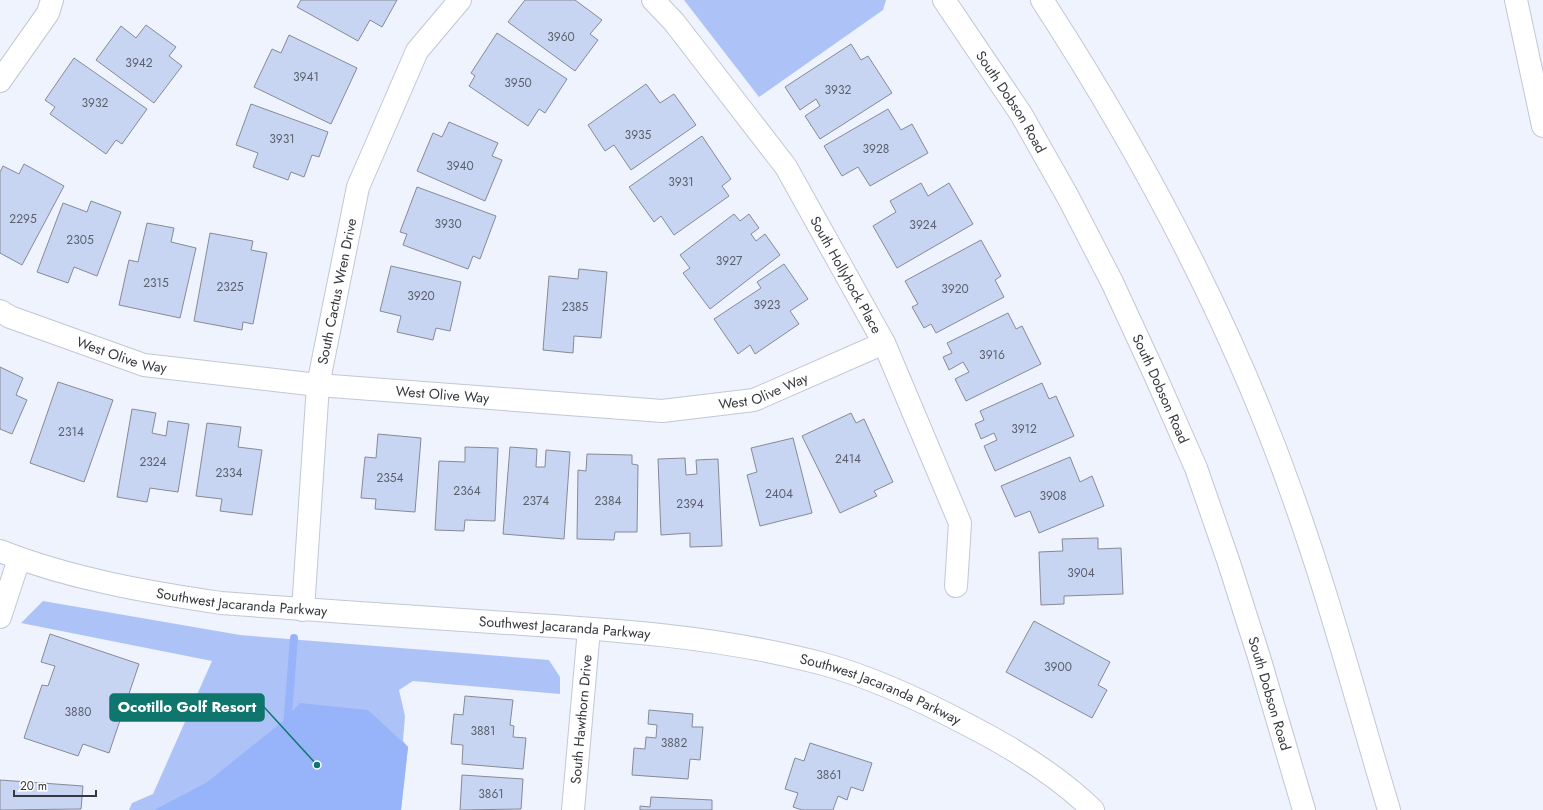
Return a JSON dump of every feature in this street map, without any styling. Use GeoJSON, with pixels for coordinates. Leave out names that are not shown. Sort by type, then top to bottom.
{"type":"FeatureCollection","features":[{"type":"Feature","properties":{"kind":"street"},"geometry":{"type":"LineString","coordinates":[[0,81],[48,13],[52,0]]}},
{"type":"Feature","properties":{"kind":"street","name":"South Cactus Wren Drive"},"geometry":{"type":"LineString","coordinates":[[303,610],[318,384],[358,187],[417,51],[460,0]]}},
{"type":"Feature","properties":{"kind":"street","name":"South Hollyhock Place"},"geometry":{"type":"LineString","coordinates":[[654,0],[674,22],[786,167],[884,343],[960,523],[956,586]]}},
{"type":"Feature","properties":{"kind":"street","name":"South Dobson Road"},"geometry":{"type":"LineString","coordinates":[[944,0],[1021,114],[1068,196],[1112,282],[1156,375],[1196,468],[1229,563],[1259,657],[1304,810]]}},
{"type":"Feature","properties":{"kind":"street"},"geometry":{"type":"LineString","coordinates":[[1042,0],[1069,41],[1127,138],[1171,216],[1214,303],[1254,394],[1291,491],[1336,628],[1389,810]]}},
{"type":"Feature","properties":{"kind":"street"},"geometry":{"type":"LineString","coordinates":[[1516,0],[1543,126]]}},
{"type":"Feature","properties":{"kind":"street","name":"West Olive Way"},"geometry":{"type":"LineString","coordinates":[[0,311],[10,317],[144,365],[318,384],[662,411],[754,400],[884,343]]}},
{"type":"Feature","properties":{"kind":"street"},"geometry":{"type":"LineString","coordinates":[[0,617],[9,555]]}},
{"type":"Feature","properties":{"kind":"street","name":"Southwest Jacaranda Parkway"},"geometry":{"type":"LineString","coordinates":[[9,555],[64,572],[166,595],[221,603],[303,610],[589,629],[675,637],[766,650],[822,664],[876,682],[931,705],[988,735],[1032,762],[1078,795],[1093,810]]}},
{"type":"Feature","properties":{"kind":"street","name":"South Hawthorn Drive"},"geometry":{"type":"LineString","coordinates":[[573,810],[589,629]]}},
{"type":"Feature","properties":{"kind":"shaded area"},"geometry":{"type":"Polygon","coordinates":[[[684,0],[886,0],[883,10],[759,97],[684,0]]]}},
{"type":"Feature","properties":{"kind":"shaded area"},"geometry":{"type":"Polygon","coordinates":[[[43,601],[240,635],[549,660],[560,677],[560,694],[413,681],[399,690],[405,716],[403,741],[408,747],[401,810],[129,810],[132,803],[153,794],[212,661],[21,623],[43,601]]]}},
{"type":"Feature","properties":{"kind":"shaded area"},"geometry":{"type":"Polygon","coordinates":[[[300,703],[368,710],[408,747],[401,810],[154,810],[206,783],[282,722],[300,703]]]}},
{"type":"Feature","properties":{"kind":"building"},"geometry":{"type":"Polygon","coordinates":[[[301,0],[397,0],[382,27],[370,20],[358,41],[297,7],[301,0]]]}},
{"type":"Feature","properties":{"kind":"building"},"geometry":{"type":"Polygon","coordinates":[[[525,0],[575,0],[602,20],[590,34],[598,40],[575,71],[508,22],[525,0]]]}},
{"type":"Feature","properties":{"kind":"building"},"geometry":{"type":"Polygon","coordinates":[[[146,25],[176,47],[169,56],[182,66],[154,103],[96,60],[121,26],[136,38],[146,25]]]}},
{"type":"Feature","properties":{"kind":"building"},"geometry":{"type":"Polygon","coordinates":[[[497,33],[567,79],[545,113],[539,109],[528,126],[469,86],[475,76],[471,73],[497,33]]]}},
{"type":"Feature","properties":{"kind":"building"},"geometry":{"type":"Polygon","coordinates":[[[289,35],[357,68],[331,124],[254,87],[272,49],[281,53],[289,35]]]}},
{"type":"Feature","properties":{"kind":"building"},"geometry":{"type":"Polygon","coordinates":[[[851,44],[861,60],[868,56],[892,93],[820,139],[805,116],[820,106],[816,99],[800,110],[785,87],[851,44]]]}},
{"type":"Feature","properties":{"kind":"building"},"geometry":{"type":"Polygon","coordinates":[[[74,58],[147,109],[122,144],[116,140],[106,154],[50,114],[55,107],[45,100],[74,58]]]}},
{"type":"Feature","properties":{"kind":"building"},"geometry":{"type":"Polygon","coordinates":[[[646,84],[660,103],[674,94],[696,125],[631,170],[614,145],[605,151],[588,125],[646,84]]]}},
{"type":"Feature","properties":{"kind":"building"},"geometry":{"type":"Polygon","coordinates":[[[251,104],[328,132],[319,157],[312,155],[304,177],[291,172],[288,180],[253,167],[258,153],[236,145],[251,104]]]}},
{"type":"Feature","properties":{"kind":"building"},"geometry":{"type":"Polygon","coordinates":[[[888,109],[901,130],[912,124],[928,153],[870,186],[858,167],[842,176],[824,146],[888,109]]]}},
{"type":"Feature","properties":{"kind":"building"},"geometry":{"type":"Polygon","coordinates":[[[449,122],[498,143],[492,156],[502,160],[485,201],[417,171],[433,133],[442,137],[449,122]]]}},
{"type":"Feature","properties":{"kind":"building"},"geometry":{"type":"Polygon","coordinates":[[[702,136],[731,179],[722,186],[729,196],[674,235],[661,216],[654,222],[629,187],[702,136]]]}},
{"type":"Feature","properties":{"kind":"building"},"geometry":{"type":"Polygon","coordinates":[[[24,164],[64,186],[22,265],[0,253],[0,172],[3,166],[19,174],[24,164]]]}},
{"type":"Feature","properties":{"kind":"building"},"geometry":{"type":"Polygon","coordinates":[[[921,183],[928,196],[949,183],[973,224],[897,268],[873,226],[896,212],[890,201],[921,183]]]}},
{"type":"Feature","properties":{"kind":"building"},"geometry":{"type":"Polygon","coordinates":[[[417,187],[496,216],[480,259],[473,256],[468,269],[403,245],[407,234],[400,232],[417,187]]]}},
{"type":"Feature","properties":{"kind":"building"},"geometry":{"type":"Polygon","coordinates":[[[91,201],[121,212],[97,276],[74,267],[68,283],[37,272],[63,203],[87,212],[91,201]]]}},
{"type":"Feature","properties":{"kind":"building"},"geometry":{"type":"Polygon","coordinates":[[[734,214],[740,221],[749,214],[759,228],[751,234],[756,241],[765,234],[780,255],[710,309],[683,273],[690,268],[680,255],[734,214]]]}},
{"type":"Feature","properties":{"kind":"building"},"geometry":{"type":"Polygon","coordinates":[[[147,223],[174,228],[171,242],[196,248],[180,318],[119,305],[129,260],[138,262],[147,223]]]}},
{"type":"Feature","properties":{"kind":"building"},"geometry":{"type":"Polygon","coordinates":[[[210,233],[253,241],[251,250],[267,253],[253,324],[243,322],[242,330],[194,321],[210,233]]]}},
{"type":"Feature","properties":{"kind":"building"},"geometry":{"type":"Polygon","coordinates":[[[981,240],[1001,276],[995,280],[1004,297],[936,333],[931,324],[924,328],[912,307],[918,304],[905,281],[981,240]]]}},
{"type":"Feature","properties":{"kind":"building"},"geometry":{"type":"Polygon","coordinates":[[[784,264],[808,299],[790,311],[799,324],[755,354],[750,345],[738,354],[714,319],[761,288],[757,282],[784,264]]]}},
{"type":"Feature","properties":{"kind":"building"},"geometry":{"type":"Polygon","coordinates":[[[391,266],[461,282],[450,331],[436,328],[433,340],[397,332],[401,316],[380,311],[391,266]]]}},
{"type":"Feature","properties":{"kind":"building"},"geometry":{"type":"Polygon","coordinates":[[[579,269],[607,272],[601,338],[574,336],[573,353],[543,350],[549,276],[578,279],[579,269]]]}},
{"type":"Feature","properties":{"kind":"building"},"geometry":{"type":"Polygon","coordinates":[[[1008,313],[1016,329],[1022,326],[1041,364],[966,401],[955,379],[969,372],[963,362],[949,370],[943,357],[952,353],[947,343],[1008,313]]]}},
{"type":"Feature","properties":{"kind":"building"},"geometry":{"type":"Polygon","coordinates":[[[0,367],[23,378],[16,395],[27,400],[12,434],[0,429],[0,367]]]}},
{"type":"Feature","properties":{"kind":"building"},"geometry":{"type":"Polygon","coordinates":[[[58,382],[113,400],[84,482],[30,463],[58,382]]]}},
{"type":"Feature","properties":{"kind":"building"},"geometry":{"type":"Polygon","coordinates":[[[1042,383],[1049,399],[1056,396],[1074,436],[995,471],[984,446],[997,440],[994,433],[981,439],[975,424],[984,420],[980,411],[1042,383]]]}},
{"type":"Feature","properties":{"kind":"building"},"geometry":{"type":"Polygon","coordinates":[[[132,409],[156,413],[152,433],[166,436],[168,421],[189,424],[178,492],[150,488],[147,502],[117,497],[132,409]]]}},
{"type":"Feature","properties":{"kind":"building"},"geometry":{"type":"Polygon","coordinates":[[[851,413],[856,423],[864,419],[893,482],[874,491],[877,496],[840,513],[802,436],[851,413]]]}},
{"type":"Feature","properties":{"kind":"building"},"geometry":{"type":"Polygon","coordinates":[[[207,423],[241,427],[238,447],[262,450],[252,515],[220,511],[222,499],[196,496],[207,423]]]}},
{"type":"Feature","properties":{"kind":"building"},"geometry":{"type":"Polygon","coordinates":[[[378,434],[421,438],[415,512],[375,509],[376,499],[361,498],[365,457],[376,458],[378,434]]]}},
{"type":"Feature","properties":{"kind":"building"},"geometry":{"type":"Polygon","coordinates":[[[793,438],[812,513],[760,526],[747,475],[757,472],[751,448],[793,438]]]}},
{"type":"Feature","properties":{"kind":"building"},"geometry":{"type":"Polygon","coordinates":[[[465,447],[498,448],[495,521],[465,520],[464,531],[435,530],[439,461],[465,462],[465,447]]]}},
{"type":"Feature","properties":{"kind":"building"},"geometry":{"type":"Polygon","coordinates":[[[510,447],[537,449],[536,467],[545,467],[546,450],[570,452],[564,539],[503,534],[510,447]]]}},
{"type":"Feature","properties":{"kind":"building"},"geometry":{"type":"Polygon","coordinates":[[[587,454],[632,455],[632,464],[638,465],[637,532],[615,532],[614,540],[577,539],[578,470],[586,471],[587,454]]]}},
{"type":"Feature","properties":{"kind":"building"},"geometry":{"type":"Polygon","coordinates":[[[1070,457],[1080,482],[1092,476],[1104,506],[1039,533],[1030,511],[1015,517],[1001,486],[1070,457]]]}},
{"type":"Feature","properties":{"kind":"building"},"geometry":{"type":"Polygon","coordinates":[[[685,458],[686,475],[697,474],[696,460],[718,459],[722,546],[690,547],[690,533],[661,535],[658,459],[685,458]]]}},
{"type":"Feature","properties":{"kind":"building"},"geometry":{"type":"Polygon","coordinates":[[[1098,538],[1098,549],[1121,548],[1123,594],[1064,596],[1064,604],[1041,605],[1039,552],[1063,551],[1062,539],[1098,538]]]}},
{"type":"Feature","properties":{"kind":"building"},"geometry":{"type":"Polygon","coordinates":[[[1034,621],[1110,662],[1098,685],[1107,690],[1092,718],[1006,672],[1034,621]]]}},
{"type":"Feature","properties":{"kind":"building"},"geometry":{"type":"Polygon","coordinates":[[[50,634],[139,664],[109,753],[83,744],[78,756],[24,738],[42,685],[48,686],[55,666],[41,662],[50,634]]]}},
{"type":"Feature","properties":{"kind":"building"},"geometry":{"type":"Polygon","coordinates":[[[465,696],[513,700],[510,725],[514,726],[513,737],[526,738],[523,769],[462,764],[463,745],[451,744],[454,714],[463,715],[465,696]]]}},
{"type":"Feature","properties":{"kind":"building"},"geometry":{"type":"Polygon","coordinates":[[[649,710],[693,714],[692,727],[703,727],[700,760],[690,759],[688,779],[632,775],[634,748],[645,749],[646,737],[656,738],[657,725],[648,724],[649,710]]]}},
{"type":"Feature","properties":{"kind":"building"},"geometry":{"type":"Polygon","coordinates":[[[810,743],[872,763],[863,791],[851,787],[847,800],[838,796],[833,810],[802,810],[793,807],[798,793],[785,789],[795,758],[804,761],[810,743]]]}},
{"type":"Feature","properties":{"kind":"building"},"geometry":{"type":"Polygon","coordinates":[[[462,775],[523,779],[521,809],[460,810],[462,775]]]}},
{"type":"Feature","properties":{"kind":"building"},"geometry":{"type":"Polygon","coordinates":[[[0,780],[83,786],[81,809],[0,810],[0,780]]]}},
{"type":"Feature","properties":{"kind":"building"},"geometry":{"type":"Polygon","coordinates":[[[651,797],[712,800],[712,810],[640,810],[640,806],[650,807],[651,797]]]}},
{"type":"Feature","properties":{"kind":"waterway"},"geometry":{"type":"LineString","coordinates":[[287,727],[294,638]]}},
{"type":"Feature","properties":{"kind":"place","name":"Ocotillo Golf Resort"},"geometry":{"type":"Point","coordinates":[317,765]}}]}
